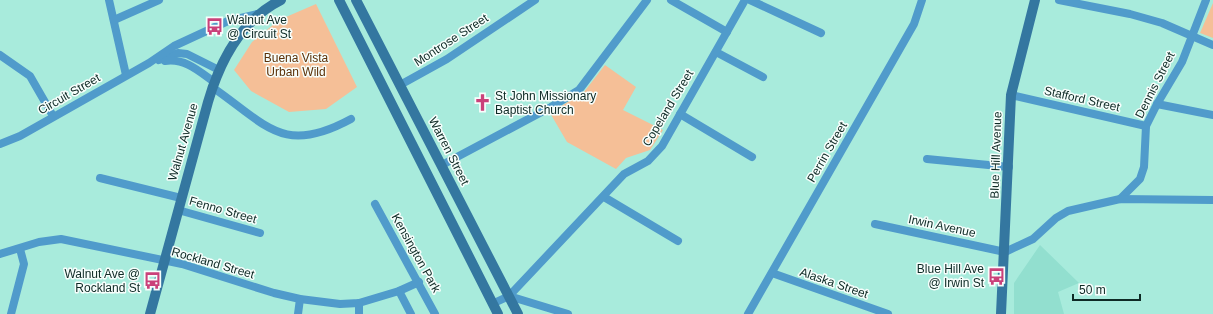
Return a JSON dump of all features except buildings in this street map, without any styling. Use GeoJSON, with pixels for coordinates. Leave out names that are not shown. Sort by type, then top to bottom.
{"type":"FeatureCollection","features":[{"type":"Feature","properties":{"kind":"main road","name":"Walnut Avenue"},"geometry":{"type":"LineString","coordinates":[[150,314],[181,198],[213,85],[219,70],[232,46],[257,14],[281,0]]}},
{"type":"Feature","properties":{"kind":"main road"},"geometry":{"type":"LineString","coordinates":[[339,0],[494,303],[498,314]]}},
{"type":"Feature","properties":{"kind":"main road","name":"Warren Street"},"geometry":{"type":"LineString","coordinates":[[356,0],[518,314]]}},
{"type":"Feature","properties":{"kind":"main road","name":"Blue Hill Avenue"},"geometry":{"type":"LineString","coordinates":[[1001,314],[1012,95],[1035,0]]}},
{"type":"Feature","properties":{"kind":"street"},"geometry":{"type":"LineString","coordinates":[[109,0],[126,75]]}},
{"type":"Feature","properties":{"kind":"street"},"geometry":{"type":"LineString","coordinates":[[114,20],[159,0]]}},
{"type":"Feature","properties":{"kind":"street","name":"Montrose Street"},"geometry":{"type":"LineString","coordinates":[[400,85],[447,59],[535,0]]}},
{"type":"Feature","properties":{"kind":"street"},"geometry":{"type":"LineString","coordinates":[[442,165],[551,107],[579,90],[647,0]]}},
{"type":"Feature","properties":{"kind":"street"},"geometry":{"type":"LineString","coordinates":[[670,0],[727,32]]}},
{"type":"Feature","properties":{"kind":"street","name":"Copeland Street"},"geometry":{"type":"LineString","coordinates":[[509,296],[604,197],[624,174],[648,161],[662,146],[745,0]]}},
{"type":"Feature","properties":{"kind":"street"},"geometry":{"type":"LineString","coordinates":[[750,0],[821,33]]}},
{"type":"Feature","properties":{"kind":"street","name":"Perrin Street"},"geometry":{"type":"LineString","coordinates":[[748,314],[914,24],[922,0]]}},
{"type":"Feature","properties":{"kind":"street"},"geometry":{"type":"LineString","coordinates":[[1059,0],[1130,14],[1162,23],[1213,45]]}},
{"type":"Feature","properties":{"kind":"street","name":"Dennis Street"},"geometry":{"type":"LineString","coordinates":[[1120,199],[1140,179],[1144,167],[1146,126],[1182,62],[1206,0]]}},
{"type":"Feature","properties":{"kind":"street","name":"Circuit Street"},"geometry":{"type":"LineString","coordinates":[[0,144],[20,136],[149,63],[174,46],[228,21],[257,14]]}},
{"type":"Feature","properties":{"kind":"street"},"geometry":{"type":"LineString","coordinates":[[716,52],[763,77]]}},
{"type":"Feature","properties":{"kind":"street","name":"Circuit Street"},"geometry":{"type":"LineString","coordinates":[[149,63],[178,53],[196,57],[219,70]]}},
{"type":"Feature","properties":{"kind":"street"},"geometry":{"type":"LineString","coordinates":[[0,55],[30,76],[53,116]]}},
{"type":"Feature","properties":{"kind":"street","name":"Circuit Street"},"geometry":{"type":"LineString","coordinates":[[149,63],[174,59],[184,62],[275,132],[289,136],[319,134],[351,119]]}},
{"type":"Feature","properties":{"kind":"street","name":"Stafford Street"},"geometry":{"type":"LineString","coordinates":[[1012,95],[1146,126]]}},
{"type":"Feature","properties":{"kind":"street"},"geometry":{"type":"LineString","coordinates":[[1157,104],[1213,115]]}},
{"type":"Feature","properties":{"kind":"street"},"geometry":{"type":"LineString","coordinates":[[680,114],[752,157]]}},
{"type":"Feature","properties":{"kind":"street"},"geometry":{"type":"LineString","coordinates":[[927,159],[1009,168]]}},
{"type":"Feature","properties":{"kind":"street"},"geometry":{"type":"LineString","coordinates":[[100,178],[181,198]]}},
{"type":"Feature","properties":{"kind":"street"},"geometry":{"type":"LineString","coordinates":[[604,197],[678,241]]}},
{"type":"Feature","properties":{"kind":"street"},"geometry":{"type":"LineString","coordinates":[[1004,252],[1034,239],[1056,218],[1068,211],[1120,199],[1213,200]]}},
{"type":"Feature","properties":{"kind":"street","name":"Kensington Park"},"geometry":{"type":"LineString","coordinates":[[375,204],[436,314]]}},
{"type":"Feature","properties":{"kind":"street","name":"Fenno Street"},"geometry":{"type":"LineString","coordinates":[[178,210],[260,233]]}},
{"type":"Feature","properties":{"kind":"street","name":"Irwin Avenue"},"geometry":{"type":"LineString","coordinates":[[875,224],[1004,252]]}},
{"type":"Feature","properties":{"kind":"street","name":"Rockland Street"},"geometry":{"type":"LineString","coordinates":[[0,254],[39,242],[61,239],[164,261],[300,299],[340,304],[359,303],[398,291],[419,282]]}},
{"type":"Feature","properties":{"kind":"street"},"geometry":{"type":"LineString","coordinates":[[11,314],[24,264],[20,249]]}},
{"type":"Feature","properties":{"kind":"street","name":"Alaska Street"},"geometry":{"type":"LineString","coordinates":[[772,273],[888,314]]}},
{"type":"Feature","properties":{"kind":"street"},"geometry":{"type":"LineString","coordinates":[[398,291],[411,314]]}},
{"type":"Feature","properties":{"kind":"street"},"geometry":{"type":"LineString","coordinates":[[494,303],[509,296],[568,314]]}},
{"type":"Feature","properties":{"kind":"street"},"geometry":{"type":"LineString","coordinates":[[298,314],[300,299]]}},
{"type":"Feature","properties":{"kind":"street"},"geometry":{"type":"LineString","coordinates":[[359,303],[359,314]]}},
{"type":"Feature","properties":{"kind":"shaded area"},"geometry":{"type":"Polygon","coordinates":[[[1040,245],[1079,283],[1058,292],[1064,314],[1014,314],[1014,283],[1040,245]]]}},
{"type":"Feature","properties":{"kind":"green space"},"geometry":{"type":"Polygon","coordinates":[[[1213,3],[1213,38],[1200,33],[1213,3]]]}},
{"type":"Feature","properties":{"kind":"green space","name":"Buena Vista Urban Wild"},"geometry":{"type":"Polygon","coordinates":[[[316,4],[357,87],[326,109],[289,112],[251,91],[234,70],[252,42],[279,20],[316,4]]]}},
{"type":"Feature","properties":{"kind":"green space"},"geometry":{"type":"Polygon","coordinates":[[[605,65],[636,87],[623,110],[663,130],[650,150],[626,158],[616,169],[567,142],[550,113],[584,92],[605,65]]]}},
{"type":"Feature","properties":{"kind":"place","name":"Walnut Ave @ Circuit St"},"geometry":{"type":"Point","coordinates":[214,27]}},
{"type":"Feature","properties":{"kind":"place","name":"St John Missionary Baptist Church"},"geometry":{"type":"Point","coordinates":[482,103]}},
{"type":"Feature","properties":{"kind":"place","name":"Blue Hill Ave @ Irwin St"},"geometry":{"type":"Point","coordinates":[997,276]}},
{"type":"Feature","properties":{"kind":"place","name":"Walnut Ave @ Rockland St"},"geometry":{"type":"Point","coordinates":[153,281]}}]}
